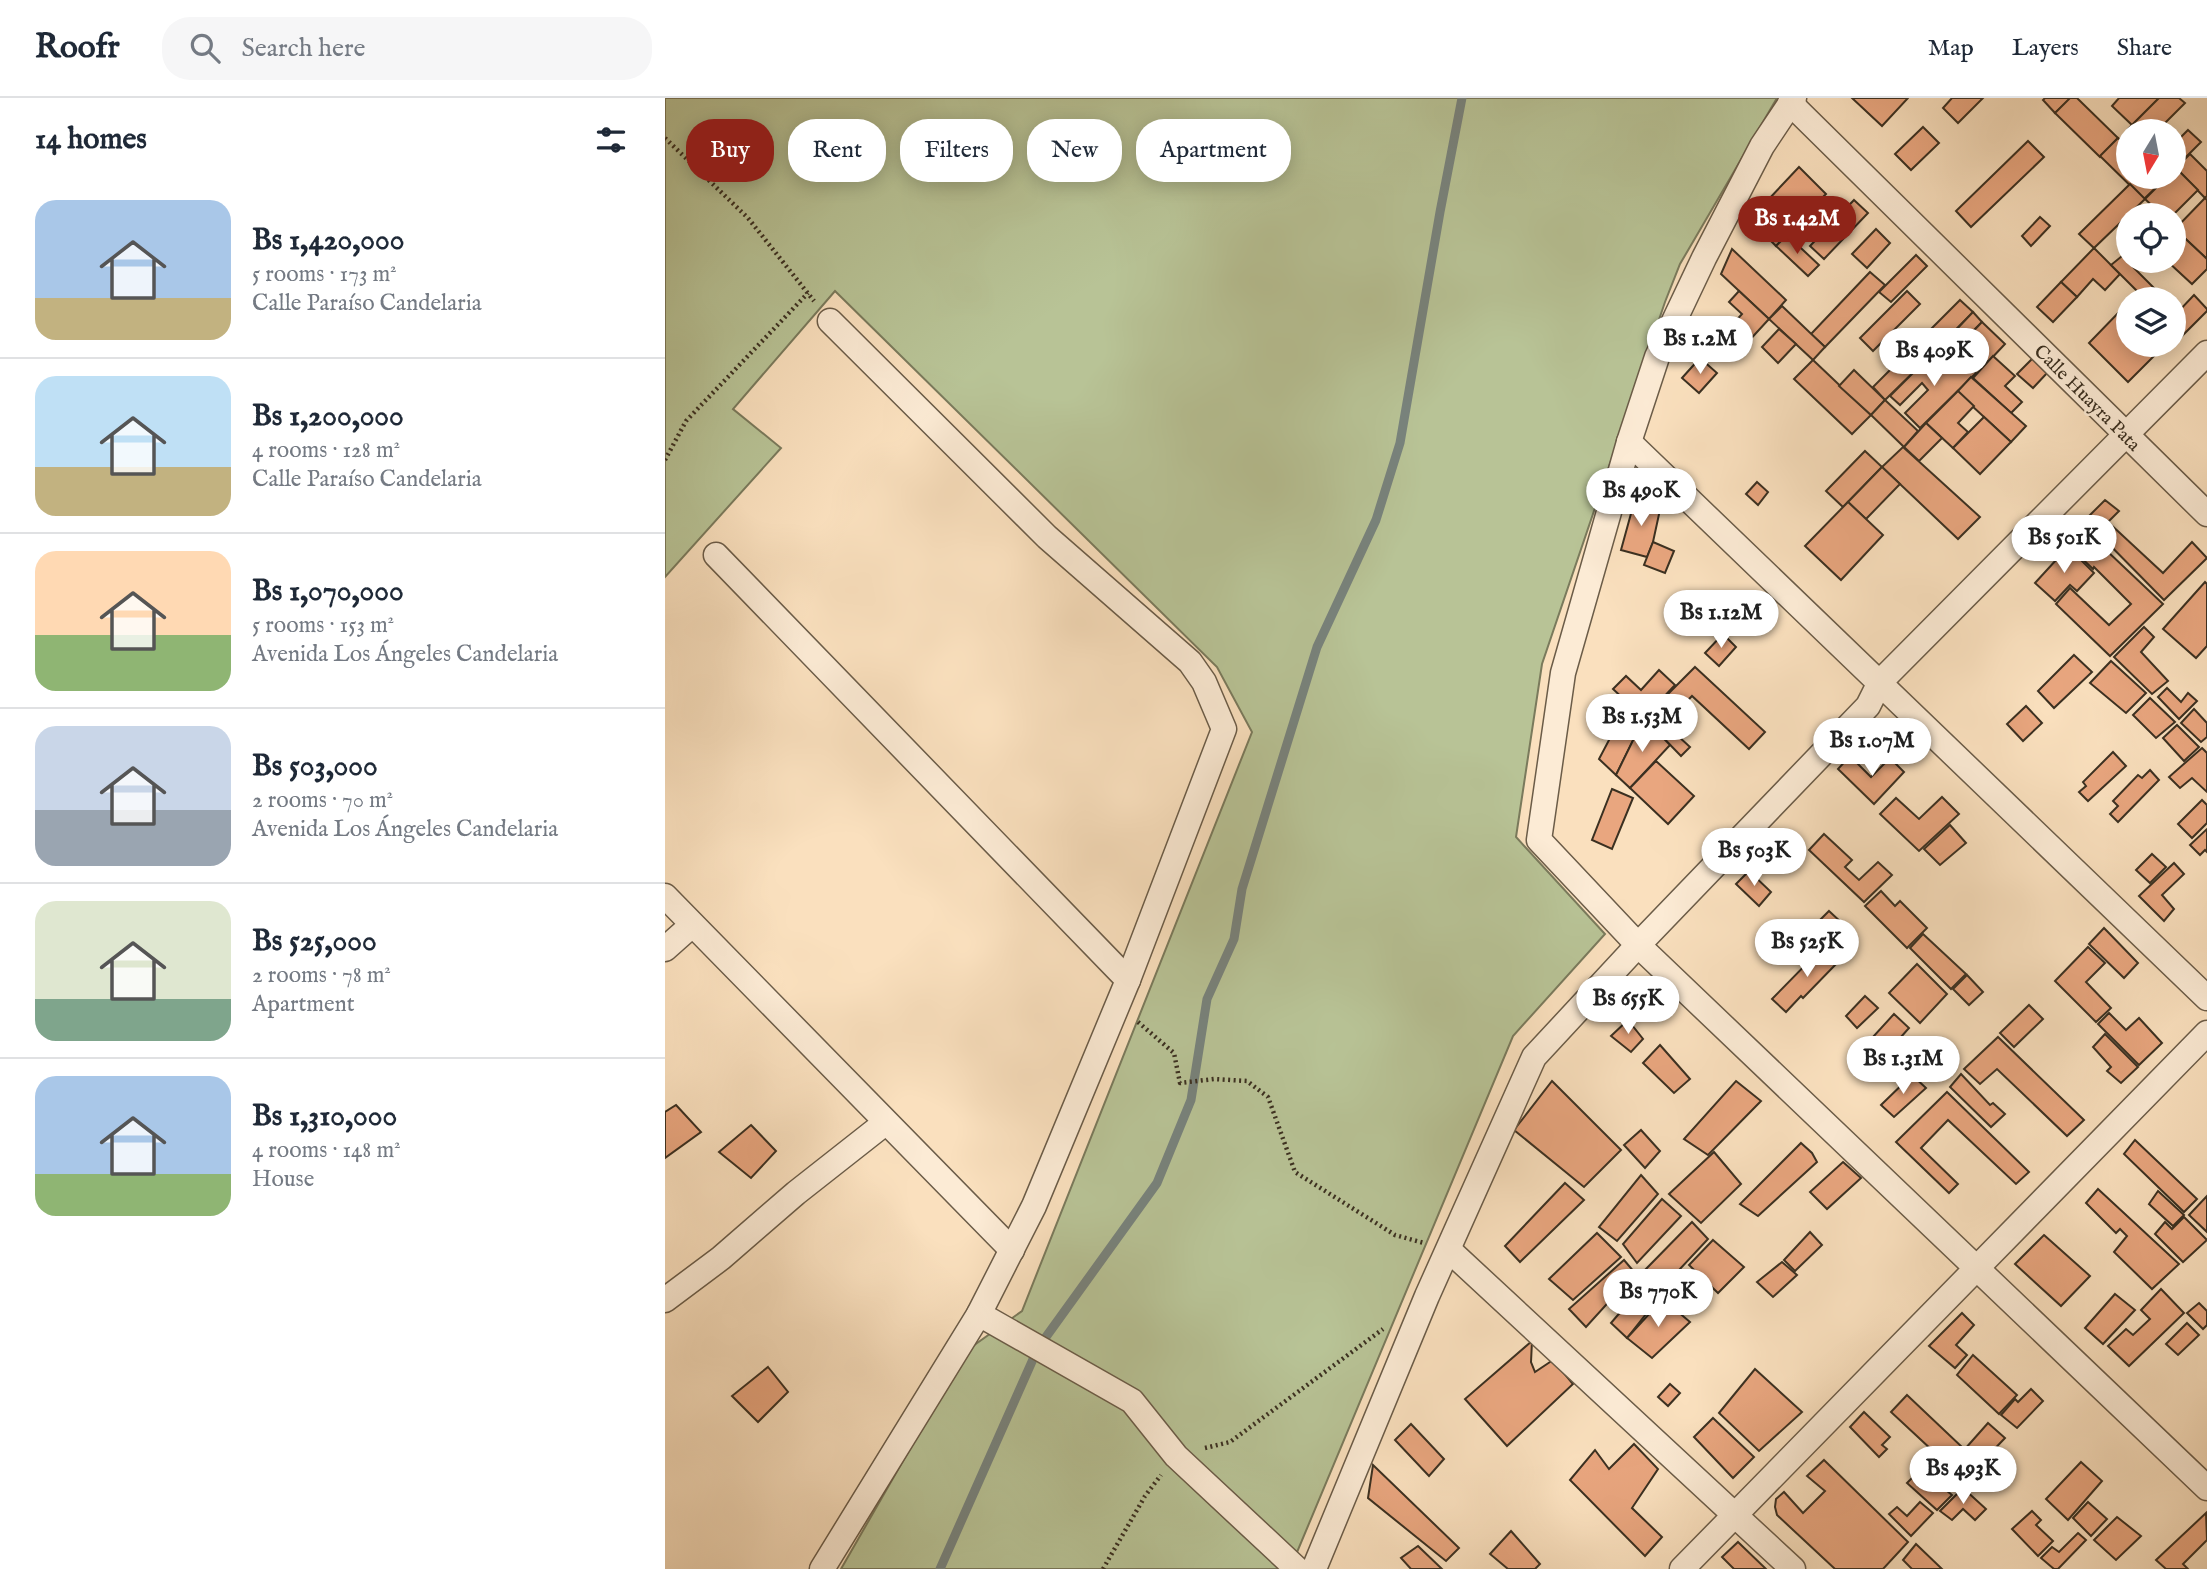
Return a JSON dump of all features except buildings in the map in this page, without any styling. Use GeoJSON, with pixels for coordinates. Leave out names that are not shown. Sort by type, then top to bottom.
{"type":"FeatureCollection","features":[{"type":"Feature","properties":{"kind":"street","name":"Calle Huayra Pata"},"geometry":{"type":"LineString","coordinates":[[1792,100],[2207,514]]}},
{"type":"Feature","properties":{"kind":"street"},"geometry":{"type":"LineString","coordinates":[[1792,100],[1762,146],[1657,357],[1629,443],[1563,673],[1539,840],[1638,945],[2207,1488]]}},
{"type":"Feature","properties":{"kind":"street"},"geometry":{"type":"LineString","coordinates":[[822,1569],[979,1314],[1034,1206],[1128,980],[1224,729],[1204,682],[1190,662],[1047,537],[830,321]]}},
{"type":"Feature","properties":{"kind":"street"},"geometry":{"type":"LineString","coordinates":[[1314,1569],[1422,1309],[1534,1057],[1868,706],[1880,682],[2207,353]]}},
{"type":"Feature","properties":{"kind":"street"},"geometry":{"type":"LineString","coordinates":[[1629,443],[2207,998]]}},
{"type":"Feature","properties":{"kind":"street"},"geometry":{"type":"LineString","coordinates":[[716,555],[1128,980]]}},
{"type":"Feature","properties":{"kind":"street"},"geometry":{"type":"LineString","coordinates":[[665,896],[1011,1251]]}},
{"type":"Feature","properties":{"kind":"street"},"geometry":{"type":"LineString","coordinates":[[665,949],[692,925]]}},
{"type":"Feature","properties":{"kind":"street"},"geometry":{"type":"LineString","coordinates":[[1682,1569],[2207,1033]]}},
{"type":"Feature","properties":{"kind":"street"},"geometry":{"type":"LineString","coordinates":[[665,1300],[884,1123]]}},
{"type":"Feature","properties":{"kind":"street"},"geometry":{"type":"LineString","coordinates":[[1449,1250],[1793,1569]]}},
{"type":"Feature","properties":{"kind":"street"},"geometry":{"type":"LineString","coordinates":[[979,1314],[1132,1401],[1176,1456],[1297,1569]]}},
{"type":"Feature","properties":{"kind":"path"},"geometry":{"type":"LineString","coordinates":[[665,138],[748,218],[830,321]]}},
{"type":"Feature","properties":{"kind":"path"},"geometry":{"type":"LineString","coordinates":[[665,460],[686,421],[808,293]]}},
{"type":"Feature","properties":{"kind":"path"},"geometry":{"type":"LineString","coordinates":[[1118,1004],[1174,1053],[1180,1083],[1214,1079],[1247,1081],[1268,1097],[1284,1135],[1295,1172],[1395,1235],[1449,1250]]}},
{"type":"Feature","properties":{"kind":"path"},"geometry":{"type":"LineString","coordinates":[[1103,1569],[1145,1496],[1176,1456],[1230,1442],[1386,1327]]}},
{"type":"Feature","properties":{"kind":"green space"},"geometry":{"type":"Polygon","coordinates":[[[665,98],[1777,98],[1680,264],[1542,664],[1516,837],[1605,934],[1513,1036],[1290,1569],[841,1569],[966,1351],[1022,1311],[1252,732],[1217,667],[835,291],[733,409],[781,448],[665,577],[665,98]]]}},
{"type":"Feature","properties":{"kind":"waterway"},"geometry":{"type":"LineString","coordinates":[[940,1569],[1038,1348],[1157,1183],[1191,1100],[1207,999],[1234,939],[1242,889],[1317,647],[1376,520],[1400,443],[1462,98]]}}]}
